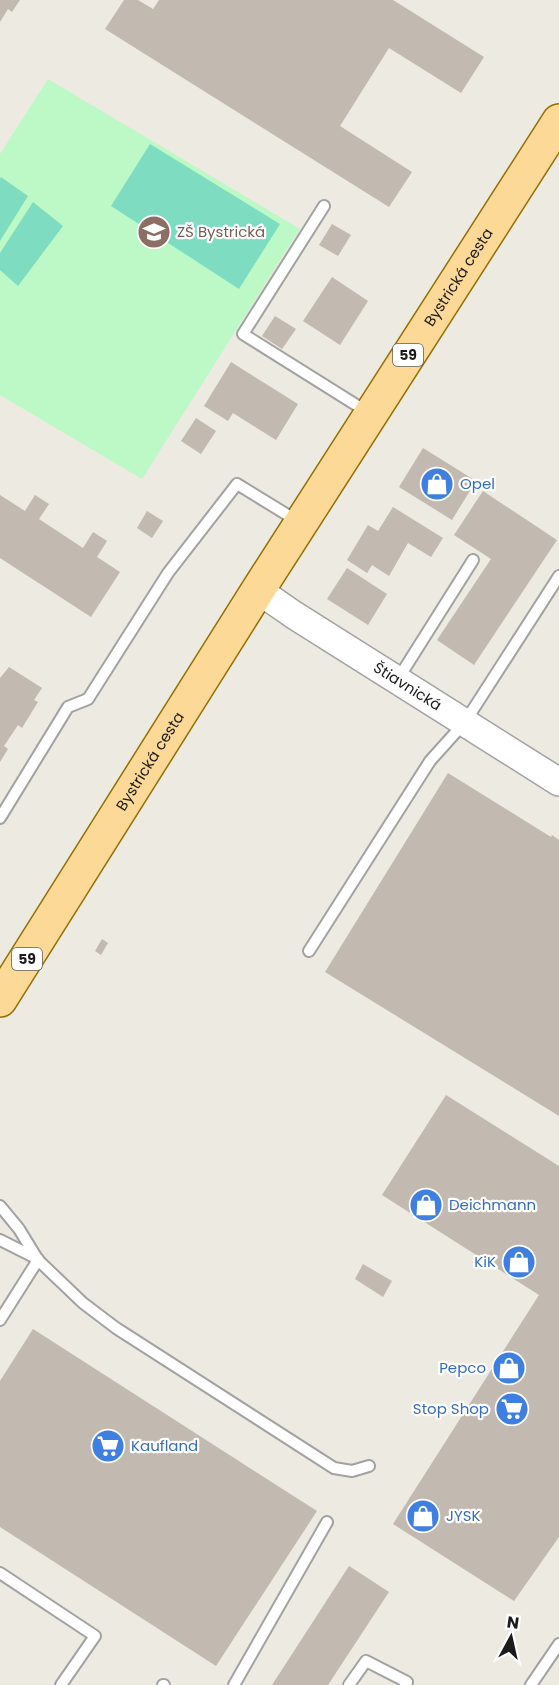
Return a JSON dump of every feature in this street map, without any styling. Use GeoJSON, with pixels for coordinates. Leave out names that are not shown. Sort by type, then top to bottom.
{"type":"FeatureCollection","features":[{"type":"Feature","properties":{"kind":"main road","name":"Bystrická cesta"},"geometry":{"type":"LineString","coordinates":[[0,1000],[258,590],[559,121]]}},
{"type":"Feature","properties":{"kind":"street","name":"Štiavnická"},"geometry":{"type":"LineString","coordinates":[[258,590],[559,782]]}},
{"type":"Feature","properties":{"kind":"lane"},"geometry":{"type":"LineString","coordinates":[[324,206],[243,334],[370,414]]}},
{"type":"Feature","properties":{"kind":"lane"},"geometry":{"type":"LineString","coordinates":[[0,818],[68,706],[88,699],[168,573],[237,484],[301,523]]}},
{"type":"Feature","properties":{"kind":"lane"},"geometry":{"type":"LineString","coordinates":[[397,680],[473,560]]}},
{"type":"Feature","properties":{"kind":"lane"},"geometry":{"type":"LineString","coordinates":[[309,951],[430,761],[465,722],[559,576]]}},
{"type":"Feature","properties":{"kind":"lane"},"geometry":{"type":"LineString","coordinates":[[0,1206],[19,1229],[38,1260],[83,1303],[116,1328],[334,1468],[352,1471],[369,1466]]}},
{"type":"Feature","properties":{"kind":"lane"},"geometry":{"type":"LineString","coordinates":[[0,1240],[38,1260]]}},
{"type":"Feature","properties":{"kind":"lane"},"geometry":{"type":"LineString","coordinates":[[0,1320],[38,1260]]}},
{"type":"Feature","properties":{"kind":"lane"},"geometry":{"type":"LineString","coordinates":[[234,1685],[327,1522]]}},
{"type":"Feature","properties":{"kind":"lane"},"geometry":{"type":"LineString","coordinates":[[0,1573],[95,1636],[61,1685]]}},
{"type":"Feature","properties":{"kind":"lane"},"geometry":{"type":"LineString","coordinates":[[531,1685],[559,1644]]}},
{"type":"Feature","properties":{"kind":"lane"},"geometry":{"type":"LineString","coordinates":[[350,1685],[366,1660],[407,1682],[405,1685]]}},
{"type":"Feature","properties":{"kind":"green space"},"geometry":{"type":"Polygon","coordinates":[[[48,79],[300,229],[142,479],[0,395],[0,154],[48,79]]]}},
{"type":"Feature","properties":{"kind":"green space"},"geometry":{"type":"Polygon","coordinates":[[[150,144],[280,224],[239,289],[111,206],[150,144]]]}},
{"type":"Feature","properties":{"kind":"green space"},"geometry":{"type":"Polygon","coordinates":[[[1,177],[28,196],[0,241],[0,179],[1,177]]]}},
{"type":"Feature","properties":{"kind":"green space"},"geometry":{"type":"Polygon","coordinates":[[[33,202],[63,226],[18,286],[0,270],[0,253],[33,202]]]}},
{"type":"Feature","properties":{"kind":"building"},"geometry":{"type":"Polygon","coordinates":[[[0,0],[20,0],[12,12],[8,9],[0,22],[0,0]]]}},
{"type":"Feature","properties":{"kind":"building"},"geometry":{"type":"Polygon","coordinates":[[[124,0],[138,0],[153,9],[159,0],[393,0],[484,57],[461,93],[389,48],[340,126],[412,172],[389,207],[105,29],[124,0]]]}},
{"type":"Feature","properties":{"kind":"building"},"geometry":{"type":"Polygon","coordinates":[[[332,224],[351,235],[338,256],[319,245],[332,224]]]}},
{"type":"Feature","properties":{"kind":"building"},"geometry":{"type":"Polygon","coordinates":[[[332,277],[368,301],[340,345],[303,321],[332,277]]]}},
{"type":"Feature","properties":{"kind":"building"},"geometry":{"type":"Polygon","coordinates":[[[275,316],[296,329],[282,349],[262,336],[275,316]]]}},
{"type":"Feature","properties":{"kind":"building"},"geometry":{"type":"Polygon","coordinates":[[[231,362],[298,404],[276,440],[233,413],[228,421],[204,406],[231,362]]]}},
{"type":"Feature","properties":{"kind":"building"},"geometry":{"type":"Polygon","coordinates":[[[196,418],[216,431],[201,454],[181,441],[196,418]]]}},
{"type":"Feature","properties":{"kind":"building","name":"Opel"},"geometry":{"type":"Polygon","coordinates":[[[423,448],[476,481],[452,520],[399,487],[423,448]]]}},
{"type":"Feature","properties":{"kind":"building"},"geometry":{"type":"Polygon","coordinates":[[[483,491],[557,540],[474,665],[437,640],[491,559],[454,535],[483,491]]]}},
{"type":"Feature","properties":{"kind":"building"},"geometry":{"type":"Polygon","coordinates":[[[0,495],[25,511],[35,495],[49,504],[39,519],[83,548],[93,532],[107,541],[97,557],[120,572],[91,617],[0,558],[0,495]]]}},
{"type":"Feature","properties":{"kind":"building"},"geometry":{"type":"Polygon","coordinates":[[[393,507],[443,538],[431,557],[408,543],[389,576],[372,565],[367,573],[347,560],[368,525],[378,531],[393,507]]]}},
{"type":"Feature","properties":{"kind":"building"},"geometry":{"type":"Polygon","coordinates":[[[147,511],[163,521],[152,538],[137,528],[147,511]]]}},
{"type":"Feature","properties":{"kind":"building"},"geometry":{"type":"Polygon","coordinates":[[[347,568],[387,594],[368,625],[327,599],[347,568]]]}},
{"type":"Feature","properties":{"kind":"building"},"geometry":{"type":"Polygon","coordinates":[[[9,667],[42,688],[34,700],[38,702],[22,728],[18,725],[4,746],[8,749],[0,762],[0,678],[9,667]]]}},
{"type":"Feature","properties":{"kind":"building"},"geometry":{"type":"Polygon","coordinates":[[[448,773],[559,840],[559,1116],[325,972],[448,773]]]}},
{"type":"Feature","properties":{"kind":"building"},"geometry":{"type":"Polygon","coordinates":[[[102,939],[108,943],[101,955],[95,951],[102,939]]]}},
{"type":"Feature","properties":{"kind":"building","name":"Stop Shop"},"geometry":{"type":"Polygon","coordinates":[[[446,1095],[559,1166],[559,1537],[514,1601],[393,1524],[539,1295],[382,1195],[446,1095]]]}},
{"type":"Feature","properties":{"kind":"building"},"geometry":{"type":"Polygon","coordinates":[[[363,1264],[392,1281],[383,1297],[355,1279],[363,1264]]]}},
{"type":"Feature","properties":{"kind":"building","name":"Kaufland"},"geometry":{"type":"Polygon","coordinates":[[[33,1329],[317,1511],[216,1666],[0,1527],[0,1381],[33,1329]]]}},
{"type":"Feature","properties":{"kind":"building"},"geometry":{"type":"Polygon","coordinates":[[[349,1566],[389,1592],[328,1685],[272,1685],[349,1566]]]}},
{"type":"Feature","properties":{"kind":"place","name":"ZŠ Bystrická"},"geometry":{"type":"Point","coordinates":[154,232]}},
{"type":"Feature","properties":{"kind":"place","name":"Opel"},"geometry":{"type":"Point","coordinates":[437,484]}},
{"type":"Feature","properties":{"kind":"place","name":"Deichmann"},"geometry":{"type":"Point","coordinates":[426,1205]}},
{"type":"Feature","properties":{"kind":"place","name":"KiK"},"geometry":{"type":"Point","coordinates":[519,1262]}},
{"type":"Feature","properties":{"kind":"place","name":"Pepco"},"geometry":{"type":"Point","coordinates":[509,1368]}},
{"type":"Feature","properties":{"kind":"place","name":"Stop Shop"},"geometry":{"type":"Point","coordinates":[512,1409]}},
{"type":"Feature","properties":{"kind":"place","name":"Kaufland"},"geometry":{"type":"Point","coordinates":[108,1446]}},
{"type":"Feature","properties":{"kind":"place","name":"JYSK"},"geometry":{"type":"Point","coordinates":[423,1516]}}]}
